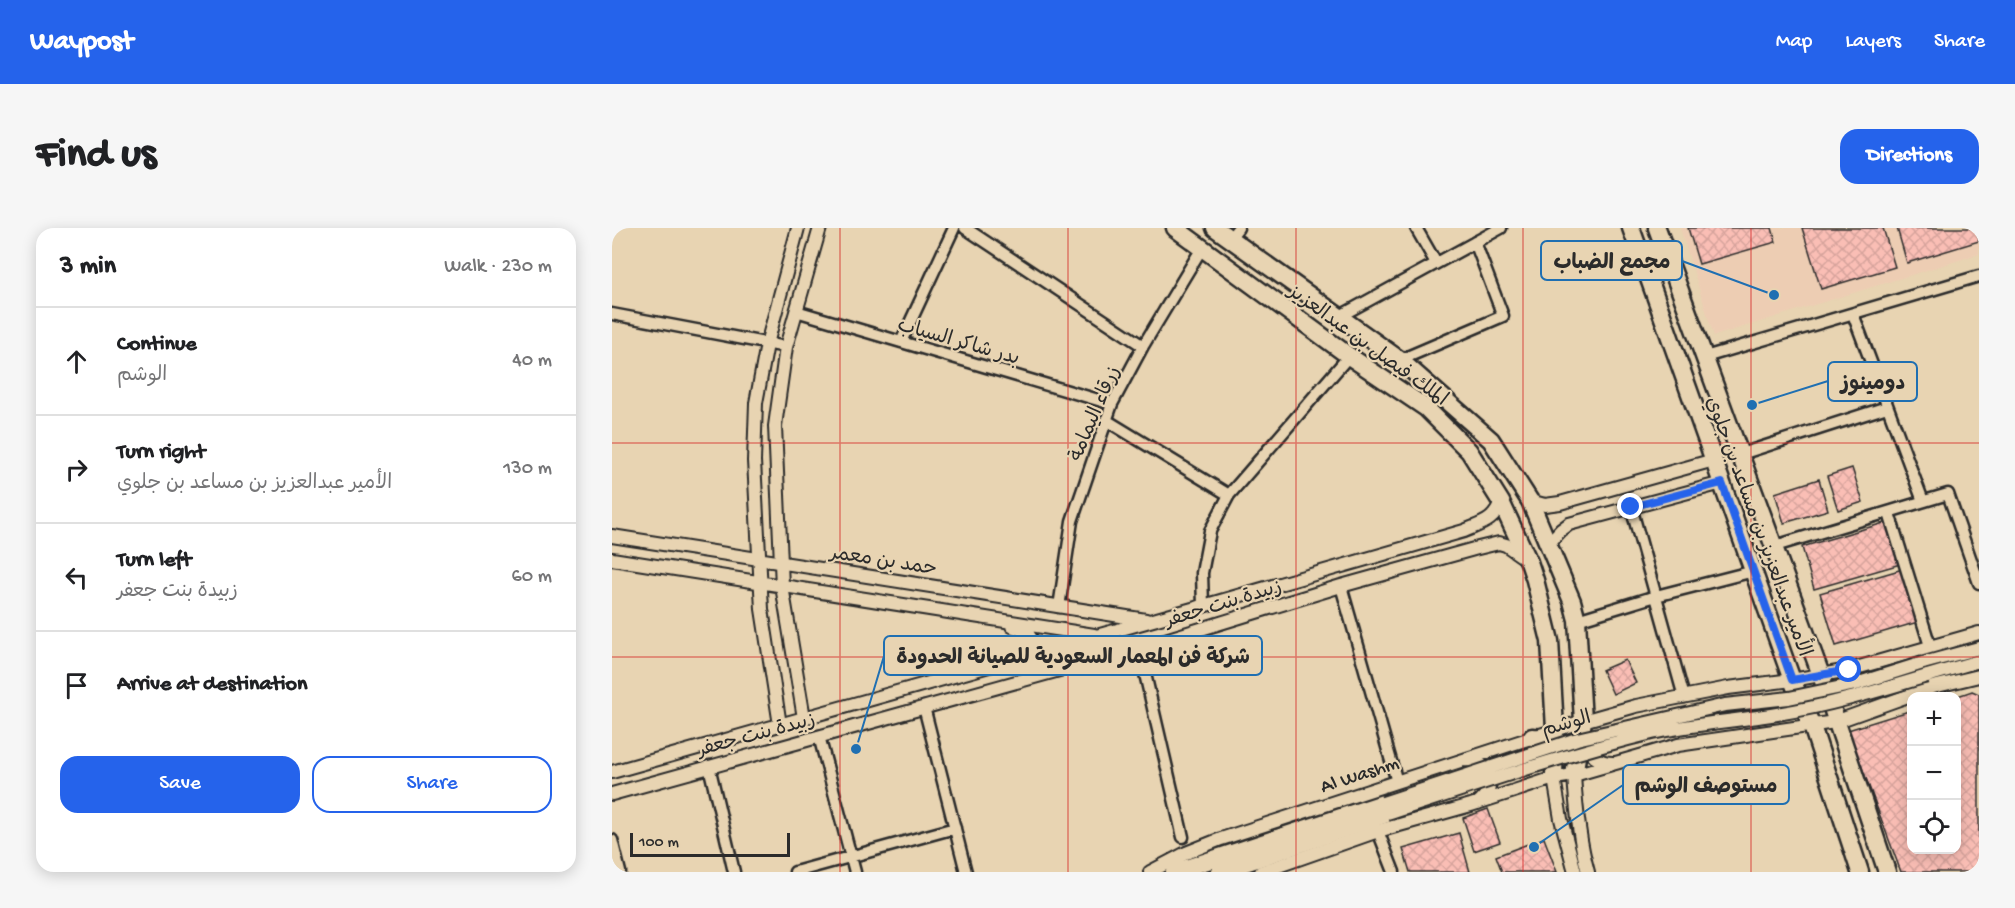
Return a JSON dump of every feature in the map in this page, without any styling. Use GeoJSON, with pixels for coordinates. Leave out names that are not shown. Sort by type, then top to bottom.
{"type":"FeatureCollection","features":[{"type":"Feature","properties":{"kind":"main road","name":"الملك فيصل بن عبدالعزيز"},"geometry":{"type":"LineString","coordinates":[[1175,228],[1348,356],[1426,408],[1469,451],[1501,502],[1529,562],[1550,641],[1557,739],[1554,778]]}},
{"type":"Feature","properties":{"kind":"main road","name":"الملك فيصل بن عبدالعزيز"},"geometry":{"type":"LineString","coordinates":[[1215,228],[1234,233],[1400,360],[1491,441],[1530,501],[1572,601],[1577,620],[1588,720],[1574,775]]}},
{"type":"Feature","properties":{"kind":"main road","name":"الأمير عبدالعزيز بن مساعد بن جلوي"},"geometry":{"type":"LineString","coordinates":[[1631,228],[1792,680],[1812,726],[1860,872]]}},
{"type":"Feature","properties":{"kind":"main road","name":"الأمير عبدالعزيز بن مساعد بن جلوي"},"geometry":{"type":"LineString","coordinates":[[1658,228],[1821,675],[1887,872]]}},
{"type":"Feature","properties":{"kind":"main road"},"geometry":{"type":"LineString","coordinates":[[1532,737],[1557,739],[1588,720]]}},
{"type":"Feature","properties":{"kind":"main road"},"geometry":{"type":"LineString","coordinates":[[1557,739],[1571,761],[1574,775]]}},
{"type":"Feature","properties":{"kind":"main road","name":"الوشم"},"geometry":{"type":"LineString","coordinates":[[1174,872],[1385,808]]}},
{"type":"Feature","properties":{"kind":"main road","name":"الوشم"},"geometry":{"type":"LineString","coordinates":[[1219,872],[1385,808]]}},
{"type":"Feature","properties":{"kind":"street"},"geometry":{"type":"LineString","coordinates":[[780,725],[762,609],[754,461],[756,403],[767,344],[798,228]]}},
{"type":"Feature","properties":{"kind":"street"},"geometry":{"type":"LineString","coordinates":[[804,718],[782,586],[775,426],[786,347],[820,228]]}},
{"type":"Feature","properties":{"kind":"street"},"geometry":{"type":"LineString","coordinates":[[901,342],[954,228]]}},
{"type":"Feature","properties":{"kind":"street"},"geometry":{"type":"LineString","coordinates":[[964,228],[1143,346]]}},
{"type":"Feature","properties":{"kind":"street"},"geometry":{"type":"LineString","coordinates":[[1416,228],[1436,263]]}},
{"type":"Feature","properties":{"kind":"street"},"geometry":{"type":"LineString","coordinates":[[1340,316],[1501,228]]}},
{"type":"Feature","properties":{"kind":"street"},"geometry":{"type":"LineString","coordinates":[[1400,360],[1503,316],[1475,242]]}},
{"type":"Feature","properties":{"kind":"street","name":"زرقاء اليمامة"},"geometry":{"type":"LineString","coordinates":[[1059,607],[1072,521],[1112,404],[1143,346],[1202,248]]}},
{"type":"Feature","properties":{"kind":"street"},"geometry":{"type":"LineString","coordinates":[[1706,357],[1979,276]]}},
{"type":"Feature","properties":{"kind":"street","name":"بدر شاكر السياب"},"geometry":{"type":"LineString","coordinates":[[796,311],[1112,404]]}},
{"type":"Feature","properties":{"kind":"street"},"geometry":{"type":"LineString","coordinates":[[612,314],[786,347]]}},
{"type":"Feature","properties":{"kind":"street"},"geometry":{"type":"LineString","coordinates":[[1853,314],[1923,501]]}},
{"type":"Feature","properties":{"kind":"street"},"geometry":{"type":"LineString","coordinates":[[1203,606],[1202,573],[1210,531],[1228,495],[1348,356]]}},
{"type":"Feature","properties":{"kind":"street"},"geometry":{"type":"LineString","coordinates":[[1741,454],[1887,407]]}},
{"type":"Feature","properties":{"kind":"street"},"geometry":{"type":"LineString","coordinates":[[1106,420],[1228,495]]}},
{"type":"Feature","properties":{"kind":"street"},"geometry":{"type":"LineString","coordinates":[[1530,501],[1545,505],[1575,499],[1714,460]]}},
{"type":"Feature","properties":{"kind":"street"},"geometry":{"type":"LineString","coordinates":[[1549,543],[1569,524],[1722,483]]}},
{"type":"Feature","properties":{"kind":"street"},"geometry":{"type":"LineString","coordinates":[[1774,546],[1948,494],[1979,583]]}},
{"type":"Feature","properties":{"kind":"street"},"geometry":{"type":"LineString","coordinates":[[1575,499],[1570,503],[1568,512],[1574,519],[1582,520]]}},
{"type":"Feature","properties":{"kind":"street","name":"زبيدة بنت جعفر"},"geometry":{"type":"LineString","coordinates":[[612,772],[1464,531],[1490,520],[1497,512],[1501,502]]}},
{"type":"Feature","properties":{"kind":"street"},"geometry":{"type":"LineString","coordinates":[[1631,507],[1684,697]]}},
{"type":"Feature","properties":{"kind":"street"},"geometry":{"type":"LineString","coordinates":[[1889,513],[1930,646]]}},
{"type":"Feature","properties":{"kind":"street"},"geometry":{"type":"LineString","coordinates":[[1464,531],[1474,531],[1479,536],[1478,545],[1474,549]]}},
{"type":"Feature","properties":{"kind":"street","name":"حمد بن معمر"},"geometry":{"type":"LineString","coordinates":[[612,536],[1150,621]]}},
{"type":"Feature","properties":{"kind":"street","name":"زبيدة بنت جعفر"},"geometry":{"type":"LineString","coordinates":[[612,794],[1139,648],[1341,586],[1474,549],[1499,543],[1513,549],[1529,562]]}},
{"type":"Feature","properties":{"kind":"street"},"geometry":{"type":"LineString","coordinates":[[612,559],[1098,636]]}},
{"type":"Feature","properties":{"kind":"street"},"geometry":{"type":"LineString","coordinates":[[1577,620],[1656,596],[1754,571]]}},
{"type":"Feature","properties":{"kind":"street"},"geometry":{"type":"LineString","coordinates":[[1341,586],[1397,782]]}},
{"type":"Feature","properties":{"kind":"street"},"geometry":{"type":"LineString","coordinates":[[997,620],[1030,636],[1033,645],[1023,656],[1011,663],[1010,673],[1017,679],[1029,678]]}},
{"type":"Feature","properties":{"kind":"street","name":"الوشم"},"geometry":{"type":"LineString","coordinates":[[1588,720],[1636,706],[1728,688],[1849,670],[1979,633]]}},
{"type":"Feature","properties":{"kind":"street"},"geometry":{"type":"LineString","coordinates":[[1139,648],[1183,837]]}},
{"type":"Feature","properties":{"kind":"street","name":"الوشم"},"geometry":{"type":"LineString","coordinates":[[1385,808],[1577,739],[1725,705],[1789,698],[1856,684],[1979,648]]}},
{"type":"Feature","properties":{"kind":"street","name":"الوشم"},"geometry":{"type":"LineString","coordinates":[[1385,808],[1653,733],[1778,714],[1839,702],[1979,661]]}},
{"type":"Feature","properties":{"kind":"street"},"geometry":{"type":"LineString","coordinates":[[970,671],[982,671],[986,675],[986,686],[977,693]]}},
{"type":"Feature","properties":{"kind":"street"},"geometry":{"type":"LineString","coordinates":[[1261,872],[1378,831],[1472,805],[1554,778],[1574,775],[1678,744],[1835,722],[1934,687],[1978,676]]}},
{"type":"Feature","properties":{"kind":"street"},"geometry":{"type":"LineString","coordinates":[[924,707],[966,872]]}},
{"type":"Feature","properties":{"kind":"street"},"geometry":{"type":"LineString","coordinates":[[1588,720],[1587,746],[1597,759],[1613,764]]}},
{"type":"Feature","properties":{"kind":"street"},"geometry":{"type":"LineString","coordinates":[[819,736],[855,872]]}},
{"type":"Feature","properties":{"kind":"street","name":"Al Washm"},"geometry":{"type":"LineString","coordinates":[[1150,872],[1186,853],[1221,839],[1532,737]]}},
{"type":"Feature","properties":{"kind":"street"},"geometry":{"type":"LineString","coordinates":[[1458,761],[1473,760],[1486,769],[1489,776],[1490,783],[1485,797],[1472,805]]}},
{"type":"Feature","properties":{"kind":"street"},"geometry":{"type":"LineString","coordinates":[[709,766],[734,872]]}},
{"type":"Feature","properties":{"kind":"street"},"geometry":{"type":"LineString","coordinates":[[1574,775],[1576,812],[1588,872]]}},
{"type":"Feature","properties":{"kind":"street"},"geometry":{"type":"LineString","coordinates":[[1554,778],[1561,819],[1575,872]]}},
{"type":"Feature","properties":{"kind":"street"},"geometry":{"type":"LineString","coordinates":[[795,872],[955,828]]}},
{"type":"Feature","properties":{"kind":"street"},"geometry":{"type":"LineString","coordinates":[[1378,831],[1394,872]]}},
{"type":"Feature","properties":{"kind":"street"},"geometry":{"type":"LineString","coordinates":[[612,840],[620,872]]}},
{"type":"Feature","properties":{"kind":"shaded area"},"geometry":{"type":"Polygon","coordinates":[[[1680,228],[1979,228],[1979,254],[1714,336],[1680,228]]]}},
{"type":"Feature","properties":{"kind":"building"},"geometry":{"type":"Polygon","coordinates":[[[1688,228],[1772,228],[1776,242],[1699,264],[1688,228]]]}},
{"type":"Feature","properties":{"kind":"building"},"geometry":{"type":"Polygon","coordinates":[[[1802,228],[1883,228],[1895,267],[1821,289],[1802,228]]]}},
{"type":"Feature","properties":{"kind":"building"},"geometry":{"type":"Polygon","coordinates":[[[1897,228],[1977,228],[1979,241],[1907,263],[1897,228]]]}},
{"type":"Feature","properties":{"kind":"building"},"geometry":{"type":"Polygon","coordinates":[[[1852,468],[1863,502],[1838,510],[1827,476],[1852,468]]]}},
{"type":"Feature","properties":{"kind":"building"},"geometry":{"type":"Polygon","coordinates":[[[1819,479],[1828,510],[1784,523],[1775,493],[1819,479]]]}},
{"type":"Feature","properties":{"kind":"building"},"geometry":{"type":"Polygon","coordinates":[[[1891,521],[1904,563],[1814,589],[1802,547],[1891,521]]]}},
{"type":"Feature","properties":{"kind":"building"},"geometry":{"type":"Polygon","coordinates":[[[1903,569],[1918,622],[1836,646],[1820,593],[1903,569]]]}},
{"type":"Feature","properties":{"kind":"building"},"geometry":{"type":"Polygon","coordinates":[[[1625,660],[1636,683],[1613,694],[1602,670],[1625,660]]]}},
{"type":"Feature","properties":{"kind":"building"},"geometry":{"type":"Polygon","coordinates":[[[1972,691],[1979,694],[1979,872],[1901,872],[1848,730],[1907,712],[1907,854],[1961,854],[1961,695],[1972,691]]]}},
{"type":"Feature","properties":{"kind":"building"},"geometry":{"type":"Polygon","coordinates":[[[1488,809],[1500,842],[1474,851],[1463,818],[1488,809]]]}},
{"type":"Feature","properties":{"kind":"building"},"geometry":{"type":"Polygon","coordinates":[[[1459,833],[1470,872],[1410,872],[1403,849],[1459,833]]]}},
{"type":"Feature","properties":{"kind":"building"},"geometry":{"type":"Polygon","coordinates":[[[1544,838],[1557,872],[1502,872],[1496,856],[1544,838]]]}},
{"type":"Feature","properties":{"kind":"place","name":"مجمع الضباب"},"geometry":{"type":"Point","coordinates":[1774,295]}},
{"type":"Feature","properties":{"kind":"place","name":"دومينوز"},"geometry":{"type":"Point","coordinates":[1752,405]}},
{"type":"Feature","properties":{"kind":"place","name":"شركة فن المعمار السعودية للصيانة الحدودة"},"geometry":{"type":"Point","coordinates":[856,749]}},
{"type":"Feature","properties":{"kind":"place","name":"مستوصف الوشم"},"geometry":{"type":"Point","coordinates":[1534,847]}},
{"type":"Feature","properties":{"kind":"route"},"geometry":{"type":"LineString","coordinates":[[1631,507],[1722,483],[1792,680],[1849,670]]}}]}
